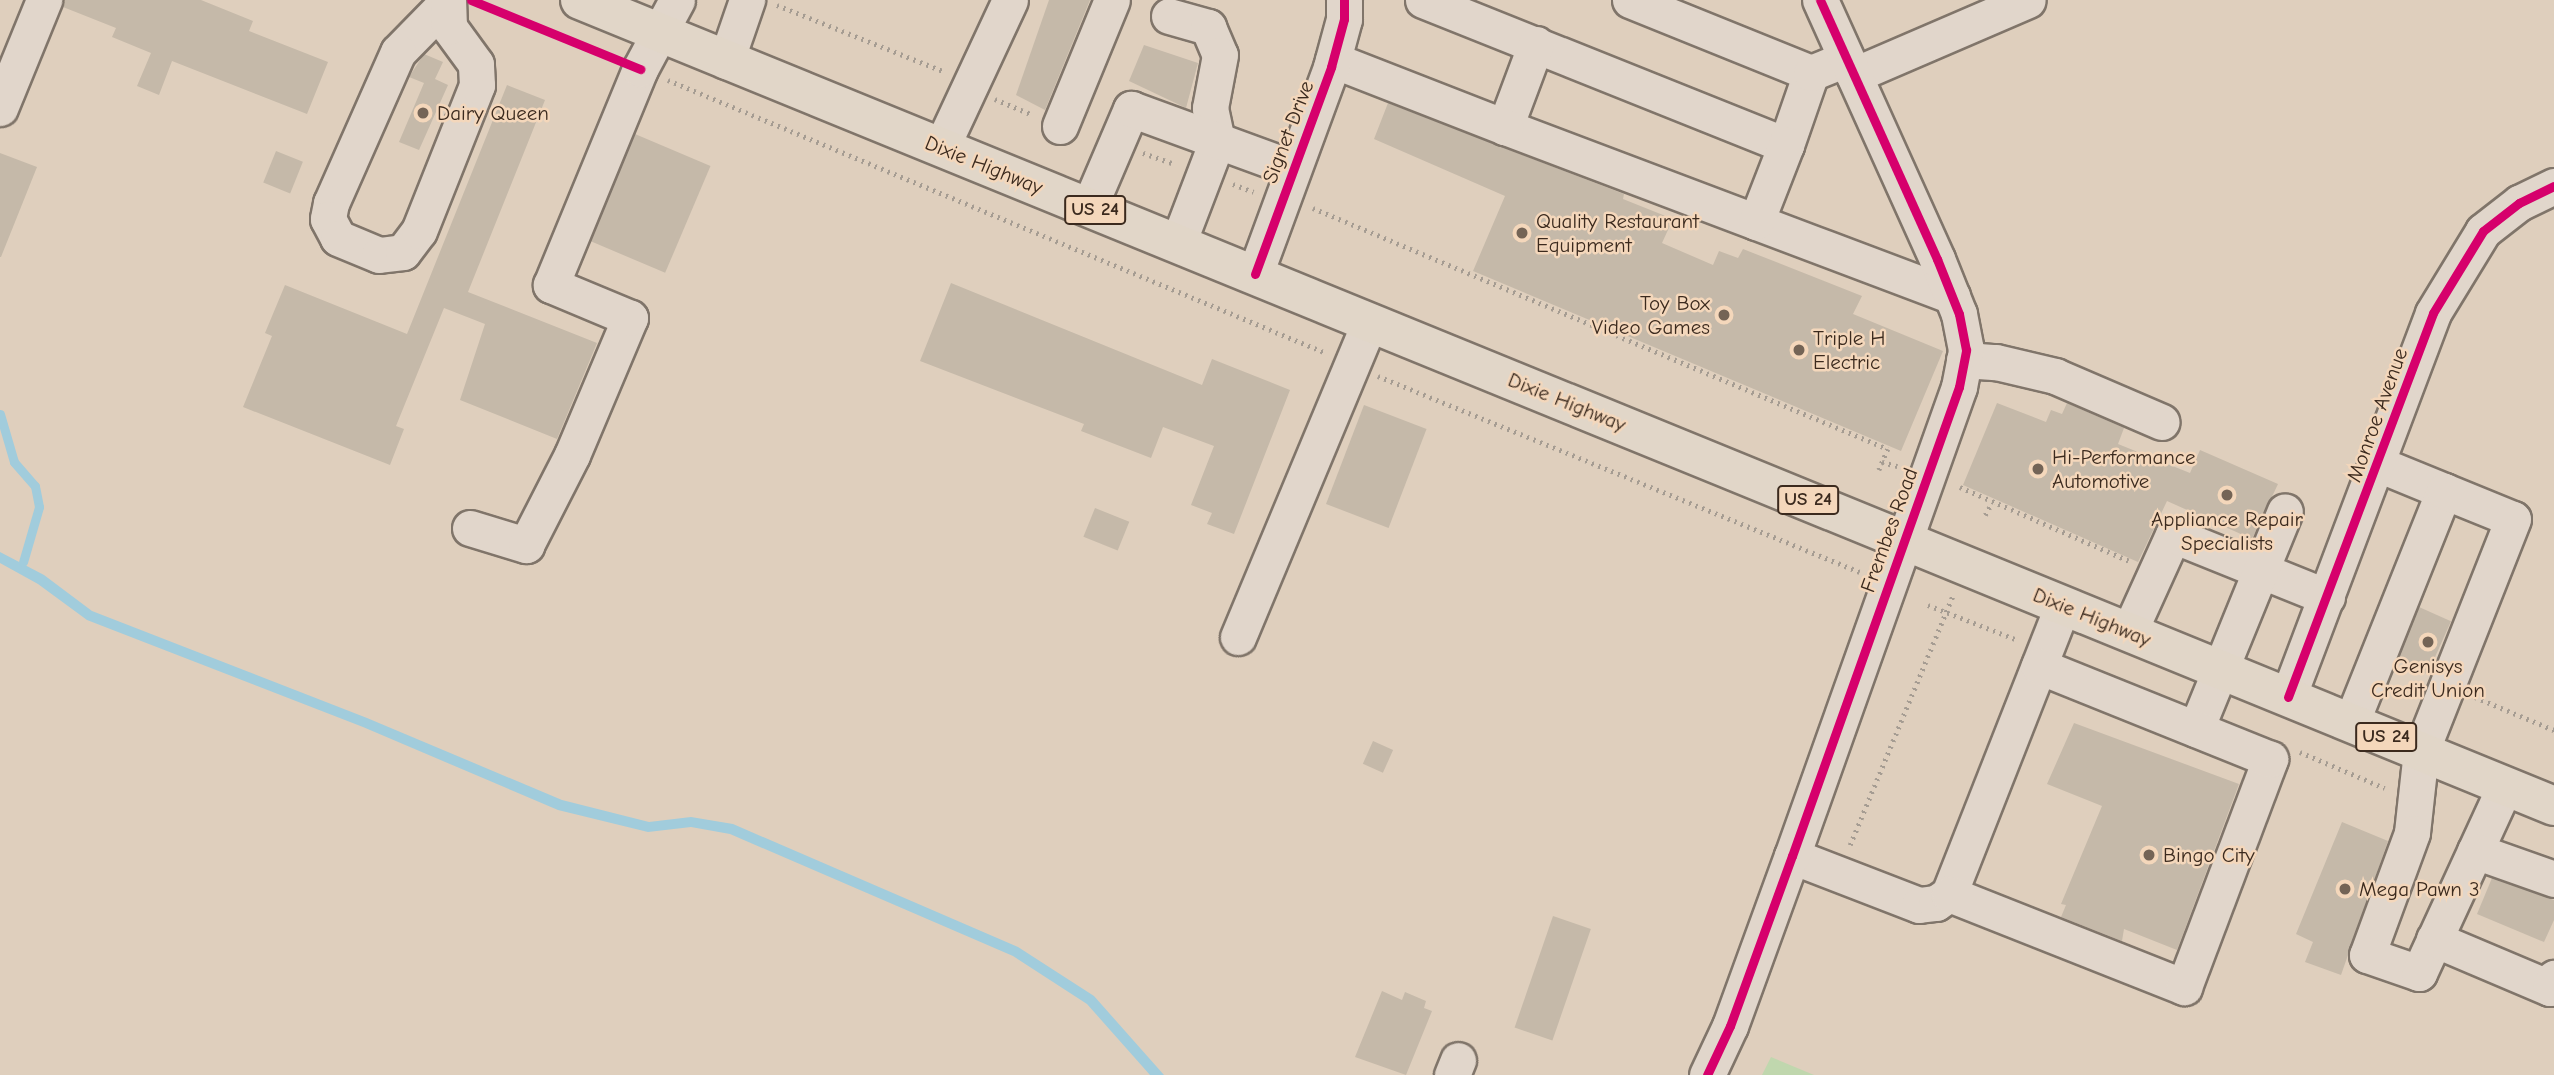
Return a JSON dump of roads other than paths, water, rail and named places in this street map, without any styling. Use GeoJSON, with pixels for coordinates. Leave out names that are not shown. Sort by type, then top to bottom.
{"type":"FeatureCollection","features":[{"type":"Feature","properties":{"kind":"main road","name":"Dixie Highway"},"geometry":{"type":"LineString","coordinates":[[580,0],[2554,806]]}},
{"type":"Feature","properties":{"kind":"street"},"geometry":{"type":"LineString","coordinates":[[0,108],[44,0]]}},
{"type":"Feature","properties":{"kind":"street"},"geometry":{"type":"LineString","coordinates":[[448,0],[449,27],[476,64],[477,85],[412,244],[403,251],[385,256],[338,238],[328,219],[331,203],[398,52],[448,0]]}},
{"type":"Feature","properties":{"kind":"street"},"geometry":{"type":"LineString","coordinates":[[470,528],[526,545],[572,455],[630,318],[551,285],[640,69],[677,0]]}},
{"type":"Feature","properties":{"kind":"street"},"geometry":{"type":"LineString","coordinates":[[941,148],[1010,0]]}},
{"type":"Feature","properties":{"kind":"street","name":"Signet Drive"},"geometry":{"type":"LineString","coordinates":[[1255,274],[1333,60],[1345,19],[1345,0]]}},
{"type":"Feature","properties":{"kind":"street"},"geometry":{"type":"LineString","coordinates":[[1423,0],[1786,145]]}},
{"type":"Feature","properties":{"kind":"street"},"geometry":{"type":"LineString","coordinates":[[1630,0],[1811,73],[1850,66],[2028,0]]}},
{"type":"Feature","properties":{"kind":"street","name":"Frembes Road"},"geometry":{"type":"LineString","coordinates":[[1707,1075],[1730,1026],[1905,540],[1966,350],[1952,296],[1820,0]]}},
{"type":"Feature","properties":{"kind":"street"},"geometry":{"type":"LineString","coordinates":[[726,61],[759,2]]}},
{"type":"Feature","properties":{"kind":"street"},"geometry":{"type":"LineString","coordinates":[[1060,126],[1090,45],[1112,2],[1182,8],[1208,27],[1216,37],[1220,72],[1210,108],[1217,141],[1178,243]]}},
{"type":"Feature","properties":{"kind":"street"},"geometry":{"type":"LineString","coordinates":[[1505,127],[1536,44]]}},
{"type":"Feature","properties":{"kind":"street"},"geometry":{"type":"LineString","coordinates":[[1333,60],[1952,296]]}},
{"type":"Feature","properties":{"kind":"street"},"geometry":{"type":"LineString","coordinates":[[1756,222],[1811,73]]}},
{"type":"Feature","properties":{"kind":"street"},"geometry":{"type":"LineString","coordinates":[[1089,207],[1118,145],[1131,109],[1292,168]]}},
{"type":"Feature","properties":{"kind":"street","name":"Monroe Avenue"},"geometry":{"type":"LineString","coordinates":[[2288,697],[2433,313],[2466,254],[2501,217],[2554,186]]}},
{"type":"Feature","properties":{"kind":"street"},"geometry":{"type":"LineString","coordinates":[[1238,637],[1370,321]]}},
{"type":"Feature","properties":{"kind":"street"},"geometry":{"type":"LineString","coordinates":[[1964,360],[1997,362],[2055,376],[2162,422]]}},
{"type":"Feature","properties":{"kind":"street"},"geometry":{"type":"LineString","coordinates":[[2378,464],[2513,519],[2421,751],[2412,833],[2367,955],[2419,973],[2505,786]]}},
{"type":"Feature","properties":{"kind":"street"},"geometry":{"type":"LineString","coordinates":[[2351,723],[2444,491]]}},
{"type":"Feature","properties":{"kind":"street"},"geometry":{"type":"LineString","coordinates":[[2196,729],[2285,511]]}},
{"type":"Feature","properties":{"kind":"street"},"geometry":{"type":"LineString","coordinates":[[2129,632],[2173,535],[2327,597]]}},
{"type":"Feature","properties":{"kind":"street"},"geometry":{"type":"LineString","coordinates":[[1792,856],[1919,905],[1936,903],[1949,894],[2063,605]]}},
{"type":"Feature","properties":{"kind":"street"},"geometry":{"type":"LineString","coordinates":[[1949,894],[2184,987],[2270,759],[2039,666]]}},
{"type":"Feature","properties":{"kind":"street"},"geometry":{"type":"LineString","coordinates":[[2475,851],[2554,879]]}},
{"type":"Feature","properties":{"kind":"street"},"geometry":{"type":"LineString","coordinates":[[2434,939],[2550,988],[2554,978]]}},
{"type":"Feature","properties":{"kind":"water"},"geometry":{"type":"Polygon","coordinates":[[[0,552],[44,575],[92,611],[367,718],[562,800],[649,822],[691,817],[733,824],[1018,947],[1094,996],[1164,1075],[1150,1075],[1087,1004],[1013,956],[730,834],[691,827],[648,832],[558,810],[363,727],[87,620],[38,584],[0,563],[0,552]]]}},
{"type":"Feature","properties":{"kind":"waterway"},"geometry":{"type":"LineString","coordinates":[[0,414],[14,462],[35,486],[39,507],[23,562]]}},
{"type":"Feature","properties":{"kind":"place","name":"Dairy Queen"},"geometry":{"type":"Point","coordinates":[423,113]}},
{"type":"Feature","properties":{"kind":"place","name":"Quality Restaurant Equipment"},"geometry":{"type":"Point","coordinates":[1522,233]}},
{"type":"Feature","properties":{"kind":"place","name":"Toy Box Video Games"},"geometry":{"type":"Point","coordinates":[1724,315]}},
{"type":"Feature","properties":{"kind":"place","name":"Triple H Electric"},"geometry":{"type":"Point","coordinates":[1799,350]}},
{"type":"Feature","properties":{"kind":"place","name":"Hi-Performance Automotive"},"geometry":{"type":"Point","coordinates":[2038,469]}},
{"type":"Feature","properties":{"kind":"place","name":"Appliance Repair Specialists"},"geometry":{"type":"Point","coordinates":[2227,495]}},
{"type":"Feature","properties":{"kind":"place","name":"Genisys Credit Union"},"geometry":{"type":"Point","coordinates":[2428,642]}},
{"type":"Feature","properties":{"kind":"place","name":"Bingo City"},"geometry":{"type":"Point","coordinates":[2149,855]}},
{"type":"Feature","properties":{"kind":"place","name":"Mega Pawn 3"},"geometry":{"type":"Point","coordinates":[2345,889]}}]}
